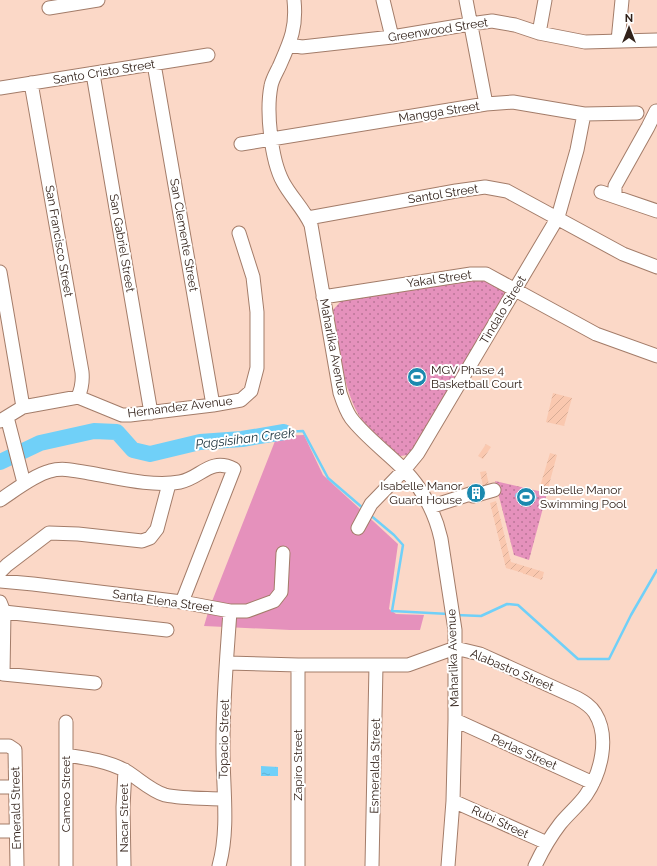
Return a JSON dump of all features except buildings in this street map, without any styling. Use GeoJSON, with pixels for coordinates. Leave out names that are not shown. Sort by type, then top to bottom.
{"type":"FeatureCollection","features":[{"type":"Feature","properties":{"kind":"street","name":"Maharlika Avenue"},"geometry":{"type":"LineString","coordinates":[[294,0],[296,12],[294,29],[289,45],[271,85],[269,106],[271,139],[275,163],[282,182],[308,218],[311,225],[340,393],[345,407],[351,418],[404,470],[419,488],[438,524],[442,538],[455,630],[453,800],[448,866]]}},
{"type":"Feature","properties":{"kind":"street"},"geometry":{"type":"LineString","coordinates":[[383,0],[392,37]]}},
{"type":"Feature","properties":{"kind":"street"},"geometry":{"type":"LineString","coordinates":[[466,0],[486,104]]}},
{"type":"Feature","properties":{"kind":"street"},"geometry":{"type":"LineString","coordinates":[[539,33],[545,0]]}},
{"type":"Feature","properties":{"kind":"street"},"geometry":{"type":"LineString","coordinates":[[618,41],[622,0]]}},
{"type":"Feature","properties":{"kind":"street"},"geometry":{"type":"LineString","coordinates":[[49,8],[89,1]]}},
{"type":"Feature","properties":{"kind":"street","name":"Greenwood Street"},"geometry":{"type":"LineString","coordinates":[[289,45],[302,47],[392,37],[492,21],[515,25],[539,33],[586,42],[657,40]]}},
{"type":"Feature","properties":{"kind":"street","name":"Santo Cristo Street"},"geometry":{"type":"LineString","coordinates":[[0,88],[208,55]]}},
{"type":"Feature","properties":{"kind":"street","name":"San Clemente Street"},"geometry":{"type":"LineString","coordinates":[[154,64],[213,405]]}},
{"type":"Feature","properties":{"kind":"street","name":"San Gabriel Street"},"geometry":{"type":"LineString","coordinates":[[93,74],[151,413]]}},
{"type":"Feature","properties":{"kind":"street","name":"San Francisco Street"},"geometry":{"type":"LineString","coordinates":[[31,84],[82,372],[83,383],[78,397]]}},
{"type":"Feature","properties":{"kind":"street","name":"Mangga Street"},"geometry":{"type":"LineString","coordinates":[[241,144],[486,104],[514,102],[525,103],[566,112],[584,114],[649,112]]}},
{"type":"Feature","properties":{"kind":"street"},"geometry":{"type":"LineString","coordinates":[[615,196],[615,186],[631,159],[649,112]]}},
{"type":"Feature","properties":{"kind":"street","name":"Tindalo Street"},"geometry":{"type":"LineString","coordinates":[[358,528],[371,504],[404,470],[418,452],[558,217],[577,150],[584,114]]}},
{"type":"Feature","properties":{"kind":"street","name":"Santol Street"},"geometry":{"type":"LineString","coordinates":[[308,218],[456,191],[485,187],[508,190],[623,254],[657,268]]}},
{"type":"Feature","properties":{"kind":"street"},"geometry":{"type":"LineString","coordinates":[[601,192],[657,211]]}},
{"type":"Feature","properties":{"kind":"street","name":"Hernandez Avenue"},"geometry":{"type":"LineString","coordinates":[[78,397],[122,415],[151,413],[241,400],[251,391],[257,368],[257,312],[253,277],[239,233]]}},
{"type":"Feature","properties":{"kind":"street"},"geometry":{"type":"LineString","coordinates":[[0,272],[23,407]]}},
{"type":"Feature","properties":{"kind":"street","name":"Yakal Street"},"geometry":{"type":"LineString","coordinates":[[323,297],[471,274],[486,274],[596,334],[657,356]]}},
{"type":"Feature","properties":{"kind":"street"},"geometry":{"type":"LineString","coordinates":[[24,484],[16,452],[3,419],[23,407],[78,397]]}},
{"type":"Feature","properties":{"kind":"street"},"geometry":{"type":"LineString","coordinates":[[0,500],[24,484],[49,471],[64,468],[130,480],[169,484],[186,480],[211,466],[226,465],[234,469],[182,602]]}},
{"type":"Feature","properties":{"kind":"street"},"geometry":{"type":"LineString","coordinates":[[0,572],[49,533],[78,534],[142,541],[150,538],[157,529],[169,484]]}},
{"type":"Feature","properties":{"kind":"street"},"geometry":{"type":"LineString","coordinates":[[430,507],[470,494],[472,491],[493,488]]}},
{"type":"Feature","properties":{"kind":"street","name":"Santa Elena Street"},"geometry":{"type":"LineString","coordinates":[[0,581],[182,602],[230,616],[274,600],[281,592],[283,553]]}},
{"type":"Feature","properties":{"kind":"street"},"geometry":{"type":"LineString","coordinates":[[95,683],[3,674],[2,607],[167,630]]}},
{"type":"Feature","properties":{"kind":"street","name":"Topacio Street"},"geometry":{"type":"LineString","coordinates":[[219,866],[223,850],[223,742],[230,616]]}},
{"type":"Feature","properties":{"kind":"street","name":"Alabastro Street"},"geometry":{"type":"LineString","coordinates":[[227,663],[298,665],[408,665],[455,648],[480,654],[577,698],[589,705],[596,714],[603,742],[598,770],[586,795],[559,825],[546,844],[535,866]]}},
{"type":"Feature","properties":{"kind":"street","name":"Zapiro Street"},"geometry":{"type":"LineString","coordinates":[[298,665],[298,866]]}},
{"type":"Feature","properties":{"kind":"street","name":"Esmeralda Street"},"geometry":{"type":"LineString","coordinates":[[372,866],[376,665]]}},
{"type":"Feature","properties":{"kind":"street","name":"Perlas Street"},"geometry":{"type":"LineString","coordinates":[[455,720],[593,783]]}},
{"type":"Feature","properties":{"kind":"street","name":"Cameo Street"},"geometry":{"type":"LineString","coordinates":[[66,722],[66,866]]}},
{"type":"Feature","properties":{"kind":"street","name":"Emerald Street"},"geometry":{"type":"LineString","coordinates":[[0,746],[9,746],[14,750],[17,866]]}},
{"type":"Feature","properties":{"kind":"street"},"geometry":{"type":"LineString","coordinates":[[66,755],[93,760],[125,770],[164,794],[224,799]]}},
{"type":"Feature","properties":{"kind":"street","name":"Nacar Street"},"geometry":{"type":"LineString","coordinates":[[124,866],[123,807],[125,770]]}},
{"type":"Feature","properties":{"kind":"street"},"geometry":{"type":"LineString","coordinates":[[0,787],[15,787]]}},
{"type":"Feature","properties":{"kind":"street","name":"Rubi Street"},"geometry":{"type":"LineString","coordinates":[[453,800],[546,844]]}},
{"type":"Feature","properties":{"kind":"street"},"geometry":{"type":"LineString","coordinates":[[0,831],[16,830]]}},
{"type":"Feature","properties":{"kind":"shaded area"},"geometry":{"type":"Polygon","coordinates":[[[473,278],[486,278],[507,290],[413,449],[408,455],[400,456],[366,425],[358,414],[352,401],[343,370],[333,310],[341,301],[473,278]]]}},
{"type":"Feature","properties":{"kind":"shaded area"},"geometry":{"type":"Polygon","coordinates":[[[553,393],[572,398],[564,426],[546,422],[553,393]]]}},
{"type":"Feature","properties":{"kind":"shaded area"},"geometry":{"type":"Polygon","coordinates":[[[304,435],[323,475],[398,544],[389,609],[396,614],[424,615],[420,630],[290,630],[204,626],[209,609],[277,436],[304,435]]]}},
{"type":"Feature","properties":{"kind":"shaded area"},"geometry":{"type":"Polygon","coordinates":[[[486,444],[491,447],[483,459],[478,456],[486,444]]]}},
{"type":"Feature","properties":{"kind":"shaded area"},"geometry":{"type":"Polygon","coordinates":[[[550,453],[557,455],[547,492],[539,490],[550,453]]]}},
{"type":"Feature","properties":{"kind":"shaded area"},"geometry":{"type":"Polygon","coordinates":[[[486,471],[489,485],[483,486],[480,472],[486,471]]]}},
{"type":"Feature","properties":{"kind":"shaded area"},"geometry":{"type":"Polygon","coordinates":[[[495,481],[547,493],[529,560],[514,555],[495,481]]]}},
{"type":"Feature","properties":{"kind":"shaded area"},"geometry":{"type":"Polygon","coordinates":[[[496,501],[511,562],[544,572],[542,580],[506,568],[490,503],[496,501]]]}},
{"type":"Feature","properties":{"kind":"water","name":"Isabelle Manor Swimming Pool"},"geometry":{"type":"Polygon","coordinates":[[[523,492],[530,495],[535,494],[537,498],[528,502],[517,499],[515,496],[516,493],[523,492]]]}},
{"type":"Feature","properties":{"kind":"water"},"geometry":{"type":"Polygon","coordinates":[[[261,766],[278,767],[278,776],[261,776],[261,766]]]}},
{"type":"Feature","properties":{"kind":"waterway","name":"Pagsisihan Creek"},"geometry":{"type":"LineString","coordinates":[[0,462],[40,443],[94,431],[117,432],[133,450],[150,454],[200,442],[242,439],[284,432]]}},
{"type":"Feature","properties":{"kind":"waterway","name":"Pagsisihan Creek"},"geometry":{"type":"LineString","coordinates":[[284,432],[303,431],[328,478],[364,509]]}},
{"type":"Feature","properties":{"kind":"waterway","name":"Pagsisihan Creek"},"geometry":{"type":"LineString","coordinates":[[369,514],[394,535],[403,545],[392,611],[449,614]]}},
{"type":"Feature","properties":{"kind":"waterway","name":"Pagsisihan Creek"},"geometry":{"type":"LineString","coordinates":[[456,615],[481,616],[507,604],[518,605],[578,659],[609,659],[631,615],[657,570]]}},
{"type":"Feature","properties":{"kind":"place","name":"MGV Phase 4 Basketball Court"},"geometry":{"type":"Point","coordinates":[417,377]}},
{"type":"Feature","properties":{"kind":"place","name":"Isabelle Manor Guard House"},"geometry":{"type":"Point","coordinates":[476,493]}},
{"type":"Feature","properties":{"kind":"place","name":"Isabelle Manor Swimming Pool"},"geometry":{"type":"Point","coordinates":[526,497]}}]}
